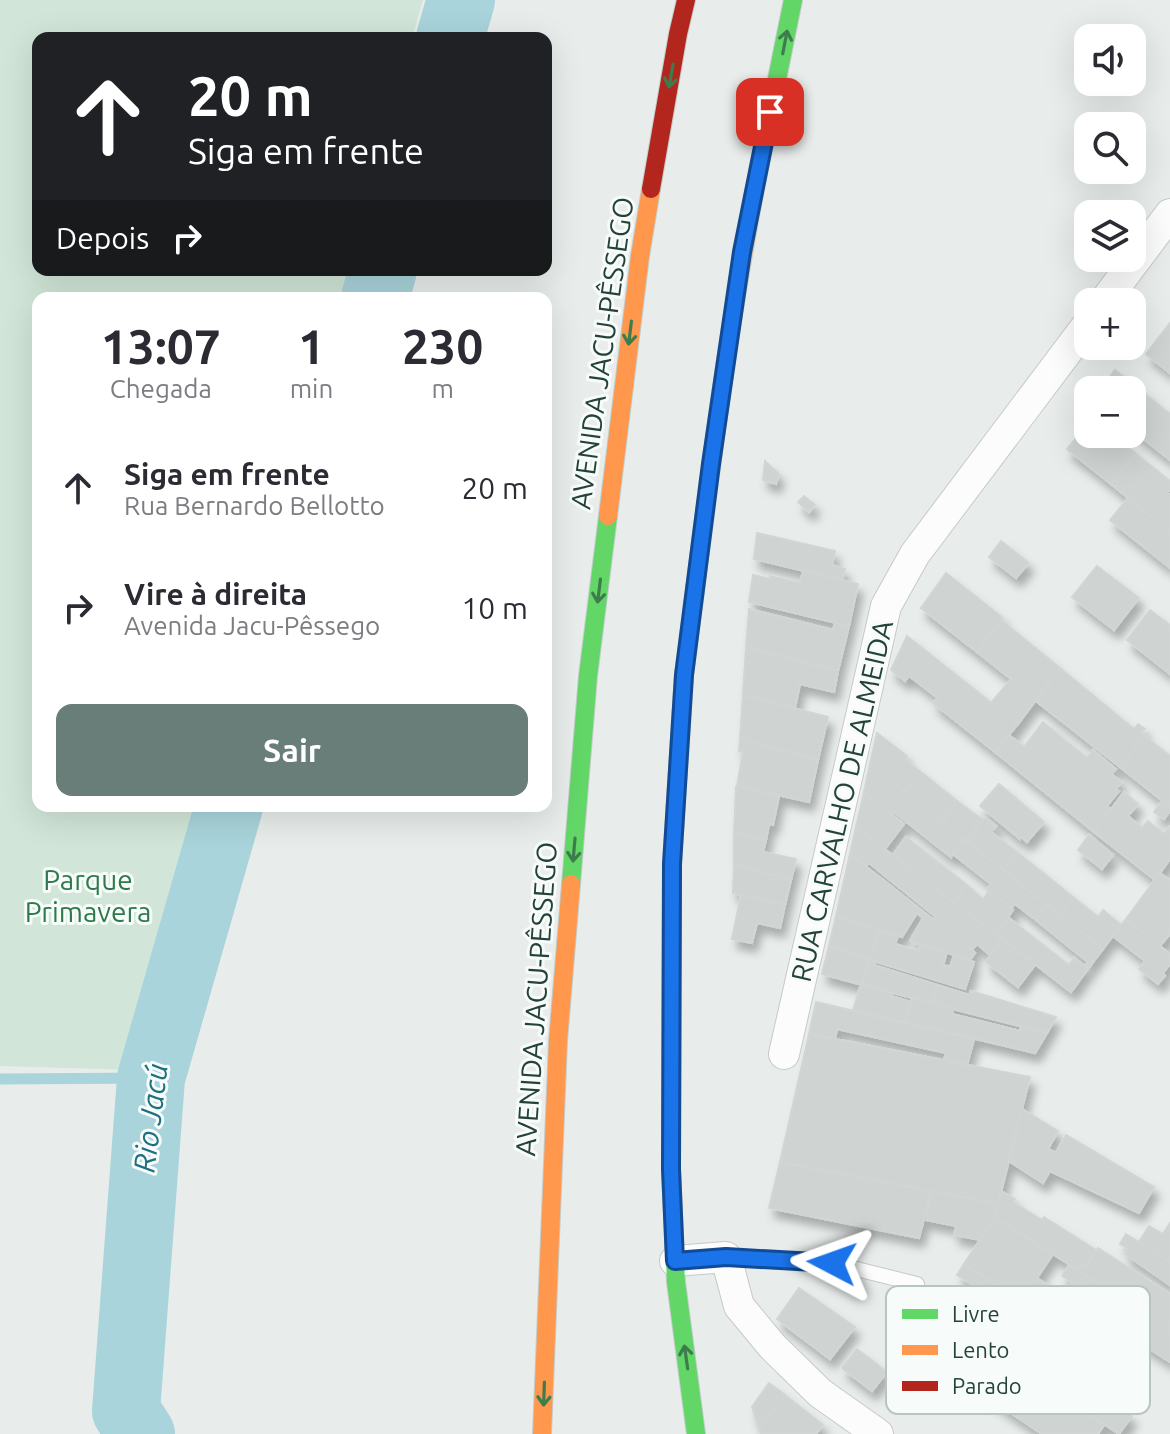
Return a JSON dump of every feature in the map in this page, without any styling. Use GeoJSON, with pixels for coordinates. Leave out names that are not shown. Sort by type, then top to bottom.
{"type":"FeatureCollection","features":[{"type":"Feature","properties":{"kind":"highway","name":"AVENIDA JACU-PÊSSEGO"},"geometry":{"type":"LineString","coordinates":[[542,1434],[558,1041],[588,676],[640,256],[686,0]]}},
{"type":"Feature","properties":{"kind":"highway"},"geometry":{"type":"LineString","coordinates":[[696,1434],[676,1282],[671,1169],[672,864],[684,675],[742,252],[793,0]]}},
{"type":"Feature","properties":{"kind":"street"},"geometry":{"type":"LineString","coordinates":[[1114,288],[1170,214]]}},
{"type":"Feature","properties":{"kind":"street","name":"RUA CARVALHO DE ALMEIDA"},"geometry":{"type":"LineString","coordinates":[[784,1054],[886,606],[915,554],[1074,343]]}},
{"type":"Feature","properties":{"kind":"street"},"geometry":{"type":"LineString","coordinates":[[675,1261],[726,1257],[739,1306],[772,1346],[820,1393],[878,1434]]}},
{"type":"Feature","properties":{"kind":"lane"},"geometry":{"type":"LineString","coordinates":[[726,1257],[832,1263],[917,1284]]}},
{"type":"Feature","properties":{"kind":"green space","name":"Parque Primavera"},"geometry":{"type":"Polygon","coordinates":[[[0,0],[423,0],[414,32],[32,32],[32,276],[348,276],[344,292],[32,292],[32,812],[202,812],[132,1070],[0,1066],[0,0]]]}},
{"type":"Feature","properties":{"kind":"building"},"geometry":{"type":"Polygon","coordinates":[[[1170,323],[1170,373],[1146,354],[1170,323]]]}},
{"type":"Feature","properties":{"kind":"building"},"geometry":{"type":"Polygon","coordinates":[[[1146,395],[1170,414],[1170,460],[1146,441],[1146,395]]]}},
{"type":"Feature","properties":{"kind":"building"},"geometry":{"type":"Polygon","coordinates":[[[1074,441],[1074,448],[1129,448],[1136,454],[1111,484],[1067,449],[1074,441]]]}},
{"type":"Feature","properties":{"kind":"building"},"geometry":{"type":"Polygon","coordinates":[[[1136,454],[1170,481],[1167,493],[1170,495],[1170,532],[1111,484],[1136,454]]]}},
{"type":"Feature","properties":{"kind":"building"},"geometry":{"type":"Polygon","coordinates":[[[765,461],[779,474],[776,484],[763,480],[765,461]]]}},
{"type":"Feature","properties":{"kind":"building"},"geometry":{"type":"Polygon","coordinates":[[[804,496],[815,505],[809,512],[798,502],[804,496]]]}},
{"type":"Feature","properties":{"kind":"building"},"geometry":{"type":"Polygon","coordinates":[[[1128,498],[1170,532],[1170,568],[1110,520],[1128,498]]]}},
{"type":"Feature","properties":{"kind":"building"},"geometry":{"type":"Polygon","coordinates":[[[757,533],[835,551],[832,565],[845,569],[842,580],[754,559],[757,533]]]}},
{"type":"Feature","properties":{"kind":"building"},"geometry":{"type":"Polygon","coordinates":[[[1001,541],[1029,563],[1016,578],[989,557],[1001,541]]]}},
{"type":"Feature","properties":{"kind":"building"},"geometry":{"type":"Polygon","coordinates":[[[1097,566],[1139,598],[1114,630],[1072,597],[1097,566]]]}},
{"type":"Feature","properties":{"kind":"building"},"geometry":{"type":"Polygon","coordinates":[[[803,571],[858,584],[849,626],[749,602],[753,575],[800,583],[803,571]]]}},
{"type":"Feature","properties":{"kind":"building"},"geometry":{"type":"Polygon","coordinates":[[[946,573],[1003,618],[977,652],[921,608],[946,573]]]}},
{"type":"Feature","properties":{"kind":"building"},"geometry":{"type":"Polygon","coordinates":[[[749,609],[833,630],[835,623],[849,626],[838,671],[746,647],[749,609]]]}},
{"type":"Feature","properties":{"kind":"building"},"geometry":{"type":"Polygon","coordinates":[[[1150,610],[1170,625],[1170,674],[1127,640],[1150,610]]]}},
{"type":"Feature","properties":{"kind":"building"},"geometry":{"type":"Polygon","coordinates":[[[1001,620],[1060,668],[1018,724],[991,703],[1011,679],[977,652],[1001,620]]]}},
{"type":"Feature","properties":{"kind":"building"},"geometry":{"type":"Polygon","coordinates":[[[907,636],[1018,724],[995,752],[933,703],[938,698],[909,676],[905,681],[891,670],[907,636]]]}},
{"type":"Feature","properties":{"kind":"building"},"geometry":{"type":"Polygon","coordinates":[[[746,647],[838,671],[834,692],[800,684],[795,708],[743,695],[746,647]]]}},
{"type":"Feature","properties":{"kind":"building"},"geometry":{"type":"Polygon","coordinates":[[[1060,668],[1134,729],[1138,724],[1145,729],[1141,733],[1145,736],[1120,767],[1036,701],[1060,668]]]}},
{"type":"Feature","properties":{"kind":"building"},"geometry":{"type":"Polygon","coordinates":[[[743,695],[828,717],[818,760],[740,739],[743,695]]]}},
{"type":"Feature","properties":{"kind":"building"},"geometry":{"type":"Polygon","coordinates":[[[1043,722],[1087,758],[1093,750],[1116,769],[1111,774],[1122,782],[1116,789],[1119,791],[1107,806],[1112,810],[1094,832],[995,752],[1009,735],[1024,747],[1043,722]]]}},
{"type":"Feature","properties":{"kind":"building"},"geometry":{"type":"Polygon","coordinates":[[[877,733],[907,756],[905,760],[921,772],[905,792],[870,764],[877,733]]]}},
{"type":"Feature","properties":{"kind":"building"},"geometry":{"type":"Polygon","coordinates":[[[1145,736],[1170,756],[1170,807],[1120,767],[1145,736]]]}},
{"type":"Feature","properties":{"kind":"building"},"geometry":{"type":"Polygon","coordinates":[[[740,739],[818,760],[809,802],[737,786],[743,752],[739,751],[740,739]]]}},
{"type":"Feature","properties":{"kind":"building"},"geometry":{"type":"Polygon","coordinates":[[[870,764],[965,839],[951,857],[864,792],[870,764]]]}},
{"type":"Feature","properties":{"kind":"building"},"geometry":{"type":"Polygon","coordinates":[[[921,772],[957,801],[942,821],[905,792],[921,772]]]}},
{"type":"Feature","properties":{"kind":"building"},"geometry":{"type":"Polygon","coordinates":[[[999,784],[1044,822],[1027,842],[980,806],[999,784]]]}},
{"type":"Feature","properties":{"kind":"building"},"geometry":{"type":"Polygon","coordinates":[[[736,787],[779,796],[773,825],[769,824],[766,840],[734,833],[736,787]]]}},
{"type":"Feature","properties":{"kind":"building"},"geometry":{"type":"Polygon","coordinates":[[[864,792],[904,824],[885,849],[856,827],[864,792]]]}},
{"type":"Feature","properties":{"kind":"building"},"geometry":{"type":"Polygon","coordinates":[[[1124,792],[1138,804],[1128,816],[1142,828],[1148,821],[1164,834],[1170,827],[1170,859],[1155,880],[1094,832],[1124,792]]]}},
{"type":"Feature","properties":{"kind":"building"},"geometry":{"type":"Polygon","coordinates":[[[957,801],[983,820],[966,841],[942,821],[957,801]]]}},
{"type":"Feature","properties":{"kind":"building"},"geometry":{"type":"Polygon","coordinates":[[[1162,801],[1170,807],[1164,819],[1154,812],[1162,801]]]}},
{"type":"Feature","properties":{"kind":"building"},"geometry":{"type":"Polygon","coordinates":[[[985,818],[996,826],[991,832],[1017,852],[1003,870],[966,841],[985,818]]]}},
{"type":"Feature","properties":{"kind":"building"},"geometry":{"type":"Polygon","coordinates":[[[856,827],[1002,939],[990,955],[977,944],[972,950],[869,863],[866,866],[850,854],[856,827]]]}},
{"type":"Feature","properties":{"kind":"building"},"geometry":{"type":"Polygon","coordinates":[[[734,833],[766,840],[763,852],[796,859],[791,880],[734,865],[734,833]]]}},
{"type":"Feature","properties":{"kind":"building"},"geometry":{"type":"Polygon","coordinates":[[[1089,835],[1113,855],[1102,869],[1078,850],[1089,835]]]}},
{"type":"Feature","properties":{"kind":"building"},"geometry":{"type":"Polygon","coordinates":[[[906,837],[967,885],[953,902],[893,855],[906,837]]]}},
{"type":"Feature","properties":{"kind":"building"},"geometry":{"type":"Polygon","coordinates":[[[965,839],[1047,905],[1036,920],[1015,904],[1011,908],[987,889],[991,884],[953,854],[965,839]]]}},
{"type":"Feature","properties":{"kind":"building"},"geometry":{"type":"Polygon","coordinates":[[[1017,852],[1073,897],[1059,914],[1003,870],[1017,852]]]}},
{"type":"Feature","properties":{"kind":"building"},"geometry":{"type":"Polygon","coordinates":[[[850,854],[972,950],[975,953],[970,960],[910,941],[923,918],[917,913],[902,937],[836,916],[850,854]]]}},
{"type":"Feature","properties":{"kind":"building"},"geometry":{"type":"Polygon","coordinates":[[[734,865],[791,880],[785,905],[733,893],[734,865]]]}},
{"type":"Feature","properties":{"kind":"building"},"geometry":{"type":"Polygon","coordinates":[[[1160,873],[1170,880],[1170,934],[1160,946],[1126,919],[1160,873]]]}},
{"type":"Feature","properties":{"kind":"building"},"geometry":{"type":"Polygon","coordinates":[[[967,885],[983,899],[989,891],[1013,910],[996,934],[953,902],[967,885]]]}},
{"type":"Feature","properties":{"kind":"building"},"geometry":{"type":"Polygon","coordinates":[[[741,895],[785,905],[780,928],[757,923],[752,943],[732,939],[741,895]]]}},
{"type":"Feature","properties":{"kind":"building"},"geometry":{"type":"Polygon","coordinates":[[[1073,897],[1098,917],[1103,910],[1121,925],[1103,949],[1059,914],[1073,897]]]}},
{"type":"Feature","properties":{"kind":"building"},"geometry":{"type":"Polygon","coordinates":[[[1047,905],[1103,949],[1088,969],[1085,966],[1088,962],[1036,920],[1047,905]]]}},
{"type":"Feature","properties":{"kind":"building"},"geometry":{"type":"Polygon","coordinates":[[[836,916],[880,930],[870,960],[829,946],[836,916]]]}},
{"type":"Feature","properties":{"kind":"building"},"geometry":{"type":"Polygon","coordinates":[[[1009,918],[1069,965],[1074,958],[1088,969],[1071,992],[996,934],[1009,918]]]}},
{"type":"Feature","properties":{"kind":"building"},"geometry":{"type":"Polygon","coordinates":[[[1126,919],[1170,954],[1170,964],[1158,984],[1139,969],[1145,961],[1113,936],[1126,919]]]}},
{"type":"Feature","properties":{"kind":"building"},"geometry":{"type":"Polygon","coordinates":[[[880,930],[898,936],[895,944],[918,951],[921,944],[947,952],[943,965],[950,967],[954,955],[974,962],[965,989],[870,960],[880,930]]]}},
{"type":"Feature","properties":{"kind":"building"},"geometry":{"type":"Polygon","coordinates":[[[1002,939],[1035,965],[1018,987],[986,962],[1002,939]]]}},
{"type":"Feature","properties":{"kind":"building"},"geometry":{"type":"Polygon","coordinates":[[[829,946],[870,960],[862,985],[822,974],[829,946]]]}},
{"type":"Feature","properties":{"kind":"building"},"geometry":{"type":"Polygon","coordinates":[[[870,960],[875,961],[874,965],[937,985],[932,1003],[862,985],[870,960]]]}},
{"type":"Feature","properties":{"kind":"building"},"geometry":{"type":"Polygon","coordinates":[[[861,984],[892,992],[891,996],[911,1002],[904,1022],[853,1010],[861,984]]]}},
{"type":"Feature","properties":{"kind":"building"},"geometry":{"type":"Polygon","coordinates":[[[937,985],[969,995],[971,991],[1056,1017],[1047,1033],[953,1009],[932,1003],[937,985]]]}},
{"type":"Feature","properties":{"kind":"building"},"geometry":{"type":"Polygon","coordinates":[[[912,997],[953,1009],[952,1014],[1020,1031],[1021,1026],[1047,1033],[1035,1053],[904,1022],[912,997]]]}},
{"type":"Feature","properties":{"kind":"building"},"geometry":{"type":"Polygon","coordinates":[[[816,1002],[974,1039],[967,1065],[944,1060],[946,1053],[837,1029],[835,1039],[809,1034],[816,1002]]]}},
{"type":"Feature","properties":{"kind":"building"},"geometry":{"type":"Polygon","coordinates":[[[809,1034],[1030,1077],[998,1204],[780,1162],[809,1034]]]}},
{"type":"Feature","properties":{"kind":"building"},"geometry":{"type":"Polygon","coordinates":[[[1022,1109],[1058,1131],[1048,1149],[1056,1153],[1066,1135],[1154,1187],[1139,1213],[1050,1171],[1043,1183],[1009,1161],[1022,1109]]]}},
{"type":"Feature","properties":{"kind":"building"},"geometry":{"type":"Polygon","coordinates":[[[780,1162],[931,1191],[919,1238],[769,1208],[780,1162]]]}},
{"type":"Feature","properties":{"kind":"building"},"geometry":{"type":"Polygon","coordinates":[[[932,1191],[998,1204],[995,1217],[980,1240],[954,1235],[956,1226],[926,1220],[932,1191]]]}},
{"type":"Feature","properties":{"kind":"building"},"geometry":{"type":"Polygon","coordinates":[[[1001,1191],[1015,1199],[1013,1202],[1042,1220],[1044,1217],[1096,1250],[1086,1267],[1081,1265],[1078,1270],[995,1217],[1001,1191]]]}},
{"type":"Feature","properties":{"kind":"building"},"geometry":{"type":"Polygon","coordinates":[[[995,1217],[1053,1254],[1037,1278],[1049,1286],[998,1286],[964,1264],[995,1217]]]}},
{"type":"Feature","properties":{"kind":"building"},"geometry":{"type":"Polygon","coordinates":[[[1170,1223],[1170,1262],[1139,1242],[1149,1226],[1163,1234],[1170,1223]]]}},
{"type":"Feature","properties":{"kind":"building"},"geometry":{"type":"Polygon","coordinates":[[[1126,1234],[1170,1262],[1170,1285],[1125,1254],[1129,1249],[1120,1244],[1126,1234]]]}},
{"type":"Feature","properties":{"kind":"building"},"geometry":{"type":"Polygon","coordinates":[[[1098,1248],[1170,1294],[1170,1329],[1150,1316],[1150,1286],[1103,1286],[1078,1270],[1081,1265],[1086,1267],[1098,1248]]]}},
{"type":"Feature","properties":{"kind":"building"},"geometry":{"type":"Polygon","coordinates":[[[964,1264],[997,1286],[974,1286],[957,1275],[964,1264]]]}},
{"type":"Feature","properties":{"kind":"building"},"geometry":{"type":"Polygon","coordinates":[[[1069,1265],[1103,1286],[1070,1286],[1072,1282],[1062,1276],[1069,1265]]]}},
{"type":"Feature","properties":{"kind":"building"},"geometry":{"type":"Polygon","coordinates":[[[799,1288],[855,1327],[830,1359],[777,1319],[799,1288]]]}},
{"type":"Feature","properties":{"kind":"building"},"geometry":{"type":"Polygon","coordinates":[[[1150,1316],[1170,1329],[1170,1362],[1150,1349],[1150,1316]]]}},
{"type":"Feature","properties":{"kind":"building"},"geometry":{"type":"Polygon","coordinates":[[[857,1349],[886,1373],[872,1391],[842,1368],[857,1349]]]}},
{"type":"Feature","properties":{"kind":"building"},"geometry":{"type":"Polygon","coordinates":[[[769,1383],[785,1395],[759,1428],[752,1407],[769,1383]]]}},
{"type":"Feature","properties":{"kind":"building"},"geometry":{"type":"Polygon","coordinates":[[[785,1395],[823,1425],[816,1434],[761,1434],[759,1428],[785,1395]]]}},
{"type":"Feature","properties":{"kind":"building"},"geometry":{"type":"Polygon","coordinates":[[[1012,1414],[1087,1414],[1104,1425],[1098,1434],[1042,1434],[1012,1414]]]}},
{"type":"Feature","properties":{"kind":"building"},"geometry":{"type":"Polygon","coordinates":[[[1088,1414],[1132,1416],[1119,1434],[1088,1414]]]}},
{"type":"Feature","properties":{"kind":"waterway","name":"Rio Jacú"},"geometry":{"type":"LineString","coordinates":[[452,32],[461,0]]}},
{"type":"Feature","properties":{"kind":"waterway","name":"Rio Jacú"},"geometry":{"type":"LineString","coordinates":[[377,292],[381,276]]}},
{"type":"Feature","properties":{"kind":"waterway","name":"Rio Jacú"},"geometry":{"type":"LineString","coordinates":[[141,1434],[126,1411],[151,1078],[227,812]]}},
{"type":"Feature","properties":{"kind":"waterway"},"geometry":{"type":"LineString","coordinates":[[0,1079],[151,1078]]}},
{"type":"Feature","properties":{"kind":"traffic: fast"},"geometry":{"type":"LineString","coordinates":[[761,158],[793,0]]}},
{"type":"Feature","properties":{"kind":"traffic: fast"},"geometry":{"type":"LineString","coordinates":[[571,884],[588,676],[608,516]]}},
{"type":"Feature","properties":{"kind":"traffic: fast"},"geometry":{"type":"LineString","coordinates":[[691,620],[684,675],[672,864],[671,1169],[676,1282],[696,1434]]}},
{"type":"Feature","properties":{"kind":"traffic: slow"},"geometry":{"type":"LineString","coordinates":[[691,620],[731,331],[761,158]]}},
{"type":"Feature","properties":{"kind":"traffic: slow"},"geometry":{"type":"LineString","coordinates":[[608,516],[651,189]]}},
{"type":"Feature","properties":{"kind":"traffic: slow"},"geometry":{"type":"LineString","coordinates":[[542,1434],[558,1041],[571,884]]}},
{"type":"Feature","properties":{"kind":"traffic: jam"},"geometry":{"type":"LineString","coordinates":[[651,189],[686,0]]}},
{"type":"Feature","properties":{"kind":"route"},"geometry":{"type":"LineString","coordinates":[[770,112],[742,252],[684,675],[672,864],[671,1169],[675,1261],[726,1257],[832,1263]]}}]}
